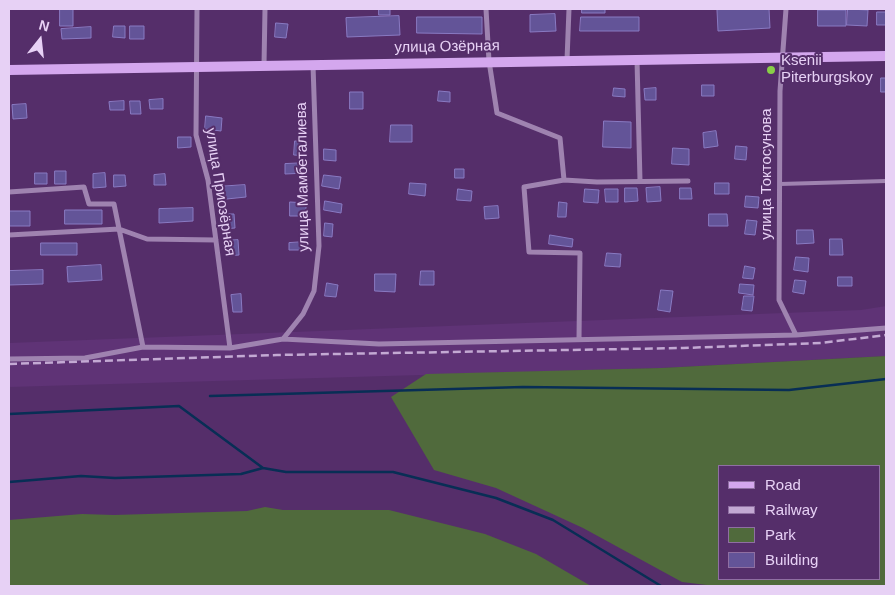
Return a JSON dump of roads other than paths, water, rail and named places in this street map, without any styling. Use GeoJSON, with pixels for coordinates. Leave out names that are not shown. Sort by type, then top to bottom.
{"type":"FeatureCollection","features":[{"type":"Feature","properties":{"kind":"street","name":"улица Приозёрная"},"geometry":{"type":"LineString","coordinates":[[197,9],[196,134],[208,180],[230,348]]}},
{"type":"Feature","properties":{"kind":"street"},"geometry":{"type":"LineString","coordinates":[[264,65],[265,9]]}},
{"type":"Feature","properties":{"kind":"street"},"geometry":{"type":"LineString","coordinates":[[486,9],[488,61],[497,113],[560,138],[564,180]]}},
{"type":"Feature","properties":{"kind":"street"},"geometry":{"type":"LineString","coordinates":[[567,60],[569,9]]}},
{"type":"Feature","properties":{"kind":"street","name":"улица Токтосунова"},"geometry":{"type":"LineString","coordinates":[[786,9],[784,57],[780,91],[779,300],[796,335]]}},
{"type":"Feature","properties":{"kind":"street","name":"улица Озёрная"},"geometry":{"type":"LineString","coordinates":[[9,70],[886,56]]}},
{"type":"Feature","properties":{"kind":"street"},"geometry":{"type":"LineString","coordinates":[[637,59],[640,181]]}},
{"type":"Feature","properties":{"kind":"street","name":"улица Мамбеталиева"},"geometry":{"type":"LineString","coordinates":[[282,339],[303,314],[314,291],[319,246],[313,64]]}},
{"type":"Feature","properties":{"kind":"street"},"geometry":{"type":"LineString","coordinates":[[579,339],[580,253],[529,252],[524,187],[564,180],[688,181]]}},
{"type":"Feature","properties":{"kind":"street"},"geometry":{"type":"LineString","coordinates":[[9,192],[84,187],[89,204],[114,204],[143,348]]}},
{"type":"Feature","properties":{"kind":"street"},"geometry":{"type":"LineString","coordinates":[[9,235],[119,229],[147,239],[216,240]]}},
{"type":"Feature","properties":{"kind":"street"},"geometry":{"type":"LineString","coordinates":[[9,360],[85,358],[143,348],[230,348],[282,339],[379,344],[796,335],[886,328]]}},
{"type":"Feature","properties":{"kind":"lane"},"geometry":{"type":"LineString","coordinates":[[780,184],[886,182]]}},
{"type":"Feature","properties":{"kind":"waterway"},"geometry":{"type":"LineString","coordinates":[[210,396],[523,387],[789,390],[886,379]]}},
{"type":"Feature","properties":{"kind":"waterway"},"geometry":{"type":"LineString","coordinates":[[9,414],[179,406],[263,468]]}},
{"type":"Feature","properties":{"kind":"waterway"},"geometry":{"type":"LineString","coordinates":[[9,482],[81,476],[115,478],[241,474],[263,468],[286,472],[393,472],[496,498],[553,520],[661,586]]}},
{"type":"Feature","properties":{"kind":"railway"},"geometry":{"type":"LineString","coordinates":[[9,364],[277,355],[683,348],[821,343],[886,335]]}},
{"type":"Feature","properties":{"kind":"place","name":"Ksenii Piterburgskoy"},"geometry":{"type":"Point","coordinates":[771,70]}}]}
